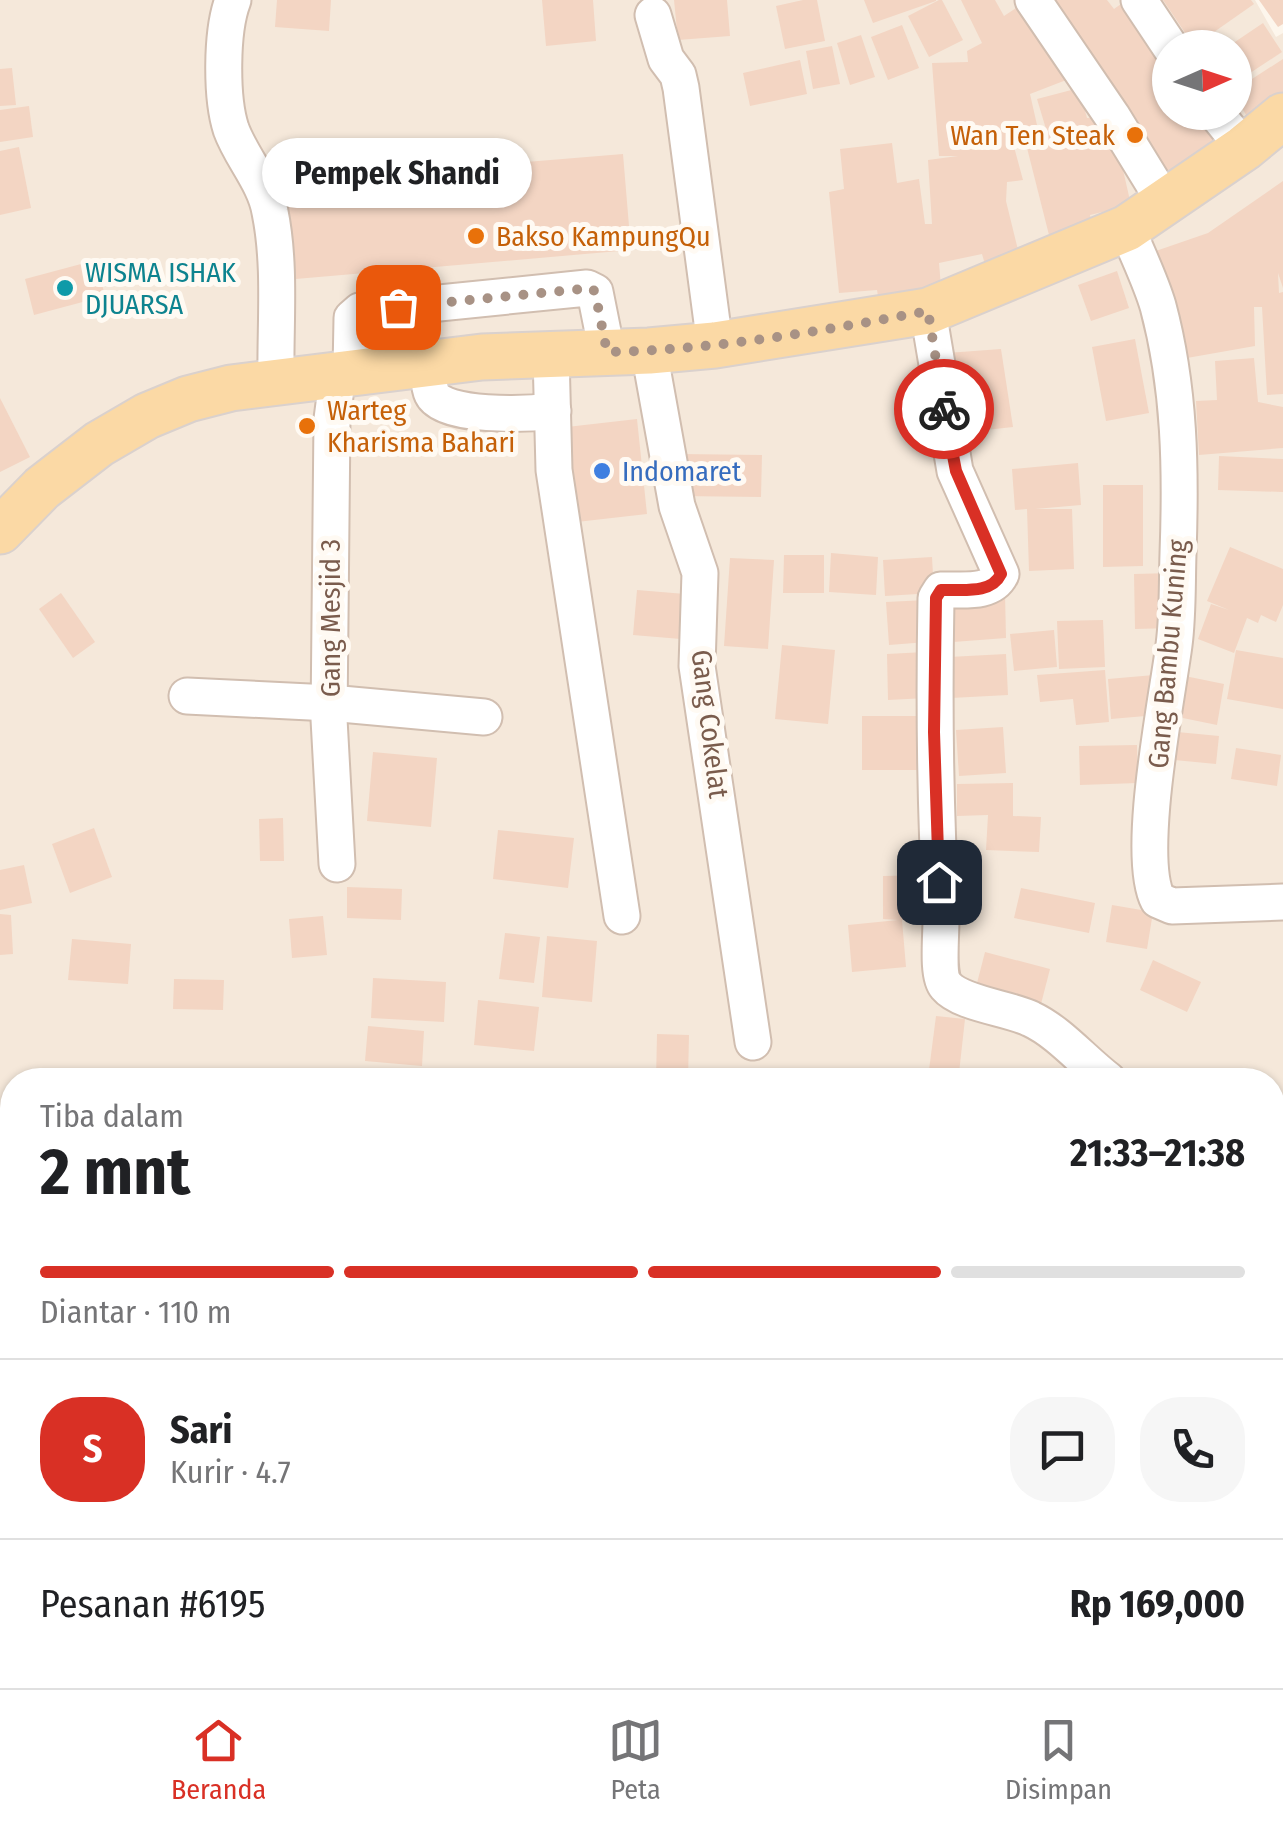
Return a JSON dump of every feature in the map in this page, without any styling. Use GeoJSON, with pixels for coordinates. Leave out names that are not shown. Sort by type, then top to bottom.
{"type":"FeatureCollection","features":[{"type":"Feature","properties":{"kind":"main road"},"geometry":{"type":"LineString","coordinates":[[0,531],[42,488],[99,444],[147,416],[188,399],[276,380],[427,363],[714,345],[928,311],[1127,228],[1166,204],[1283,116]]}},
{"type":"Feature","properties":{"kind":"street"},"geometry":{"type":"LineString","coordinates":[[232,0],[225,41],[225,78],[231,128],[270,207],[276,380]]}},
{"type":"Feature","properties":{"kind":"street"},"geometry":{"type":"LineString","coordinates":[[1034,0],[1166,204]]}},
{"type":"Feature","properties":{"kind":"street"},"geometry":{"type":"LineString","coordinates":[[1139,0],[1160,30]]}},
{"type":"Feature","properties":{"kind":"street"},"geometry":{"type":"LineString","coordinates":[[653,16],[666,59],[682,88],[714,345]]}},
{"type":"Feature","properties":{"kind":"street"},"geometry":{"type":"LineString","coordinates":[[1230,130],[1244,148]]}},
{"type":"Feature","properties":{"kind":"street","name":"Gang Bambu Kuning"},"geometry":{"type":"LineString","coordinates":[[1127,228],[1156,301],[1169,350],[1178,417],[1180,485],[1174,644],[1150,841],[1152,889],[1158,900],[1172,906],[1283,902]]}},
{"type":"Feature","properties":{"kind":"street","name":"Gang Cokelat"},"geometry":{"type":"LineString","coordinates":[[344,372],[352,318],[360,310],[587,288],[595,292],[628,352],[700,573],[697,666],[753,1042]]}},
{"type":"Feature","properties":{"kind":"street"},"geometry":{"type":"LineString","coordinates":[[928,311],[956,471],[1001,574],[997,583],[988,588],[941,590],[936,598],[934,732],[942,915],[940,974],[955,994],[1044,1025],[1094,1068]]}},
{"type":"Feature","properties":{"kind":"street"},"geometry":{"type":"LineString","coordinates":[[551,355],[554,470],[622,916]]}},
{"type":"Feature","properties":{"kind":"street"},"geometry":{"type":"LineString","coordinates":[[427,363],[432,394],[445,408],[553,412]]}},
{"type":"Feature","properties":{"kind":"street","name":"Gang Mesjid 3"},"geometry":{"type":"LineString","coordinates":[[337,864],[330,703],[332,419],[344,372]]}},
{"type":"Feature","properties":{"kind":"street"},"geometry":{"type":"LineString","coordinates":[[187,696],[330,703],[484,717]]}},
{"type":"Feature","properties":{"kind":"shaded area"},"geometry":{"type":"Polygon","coordinates":[[[0,0],[1255,0],[1276,37],[1283,33],[1283,1068],[0,1068],[0,0]]]}},
{"type":"Feature","properties":{"kind":"building"},"geometry":{"type":"Polygon","coordinates":[[[277,0],[331,0],[329,31],[275,27],[277,0]]]}},
{"type":"Feature","properties":{"kind":"building"},"geometry":{"type":"Polygon","coordinates":[[[542,0],[593,0],[596,41],[546,46],[542,0]]]}},
{"type":"Feature","properties":{"kind":"building"},"geometry":{"type":"Polygon","coordinates":[[[674,0],[727,0],[730,36],[678,40],[674,0]]]}},
{"type":"Feature","properties":{"kind":"building"},"geometry":{"type":"Polygon","coordinates":[[[817,0],[825,41],[785,49],[776,6],[817,0]]]}},
{"type":"Feature","properties":{"kind":"building"},"geometry":{"type":"Polygon","coordinates":[[[864,0],[936,0],[936,1],[873,23],[864,0]]]}},
{"type":"Feature","properties":{"kind":"building"},"geometry":{"type":"Polygon","coordinates":[[[939,0],[963,40],[929,57],[908,16],[939,0]]]}},
{"type":"Feature","properties":{"kind":"building"},"geometry":{"type":"Polygon","coordinates":[[[961,0],[995,0],[1004,16],[1025,2],[1074,77],[1030,94],[1037,125],[1010,132],[1023,180],[1007,182],[1006,201],[1019,254],[986,268],[982,254],[939,263],[941,287],[878,296],[877,290],[839,293],[829,192],[844,189],[840,149],[892,143],[897,183],[919,179],[925,224],[932,224],[928,160],[958,156],[939,156],[932,63],[968,62],[967,51],[982,43],[961,0]]]}},
{"type":"Feature","properties":{"kind":"building"},"geometry":{"type":"Polygon","coordinates":[[[1035,0],[1107,0],[1114,9],[1121,4],[1152,51],[1152,130],[1211,130],[1222,147],[1164,185],[1035,0]]]}},
{"type":"Feature","properties":{"kind":"building"},"geometry":{"type":"Polygon","coordinates":[[[1163,0],[1251,0],[1254,4],[1217,30],[1183,30],[1163,0]]]}},
{"type":"Feature","properties":{"kind":"building"},"geometry":{"type":"Polygon","coordinates":[[[1259,0],[1283,0],[1283,24],[1278,27],[1259,0]]]}},
{"type":"Feature","properties":{"kind":"building"},"geometry":{"type":"Polygon","coordinates":[[[1263,23],[1282,52],[1252,72],[1252,30],[1263,23]]]}},
{"type":"Feature","properties":{"kind":"building"},"geometry":{"type":"Polygon","coordinates":[[[902,25],[919,68],[888,80],[871,37],[902,25]]]}},
{"type":"Feature","properties":{"kind":"building"},"geometry":{"type":"Polygon","coordinates":[[[861,35],[875,77],[850,85],[837,43],[861,35]]]}},
{"type":"Feature","properties":{"kind":"building"},"geometry":{"type":"Polygon","coordinates":[[[832,46],[840,84],[813,89],[806,51],[832,46]]]}},
{"type":"Feature","properties":{"kind":"building"},"geometry":{"type":"Polygon","coordinates":[[[1283,59],[1283,95],[1252,115],[1252,79],[1283,59]]]}},
{"type":"Feature","properties":{"kind":"building"},"geometry":{"type":"Polygon","coordinates":[[[800,60],[807,94],[750,106],[743,73],[800,60]]]}},
{"type":"Feature","properties":{"kind":"building"},"geometry":{"type":"Polygon","coordinates":[[[12,68],[16,105],[0,106],[0,69],[12,68]]]}},
{"type":"Feature","properties":{"kind":"building"},"geometry":{"type":"Polygon","coordinates":[[[1079,88],[1087,118],[1111,117],[1131,205],[1090,215],[1092,224],[1049,235],[1024,136],[1046,129],[1037,99],[1079,88]]]}},
{"type":"Feature","properties":{"kind":"building"},"geometry":{"type":"Polygon","coordinates":[[[29,106],[33,137],[0,142],[0,110],[29,106]]]}},
{"type":"Feature","properties":{"kind":"building"},"geometry":{"type":"Polygon","coordinates":[[[19,147],[31,208],[0,215],[0,151],[19,147]]]}},
{"type":"Feature","properties":{"kind":"building"},"geometry":{"type":"Polygon","coordinates":[[[623,154],[631,250],[284,280],[276,183],[623,154]]]}},
{"type":"Feature","properties":{"kind":"building"},"geometry":{"type":"Polygon","coordinates":[[[1283,181],[1283,288],[1278,273],[1279,293],[1283,292],[1283,394],[1267,395],[1262,307],[1254,307],[1255,346],[1187,358],[1150,253],[1208,233],[1283,181]]]}},
{"type":"Feature","properties":{"kind":"building","name":"WISMA ISHAK DJUARSA"},"geometry":{"type":"Polygon","coordinates":[[[96,260],[105,296],[34,315],[25,279],[96,260]]]}},
{"type":"Feature","properties":{"kind":"building"},"geometry":{"type":"Polygon","coordinates":[[[1117,271],[1129,308],[1091,321],[1078,285],[1117,271]]]}},
{"type":"Feature","properties":{"kind":"building"},"geometry":{"type":"Polygon","coordinates":[[[1135,339],[1149,413],[1106,421],[1092,347],[1135,339]]]}},
{"type":"Feature","properties":{"kind":"building"},"geometry":{"type":"Polygon","coordinates":[[[1001,349],[1013,427],[959,433],[947,353],[1001,349]]]}},
{"type":"Feature","properties":{"kind":"building"},"geometry":{"type":"Polygon","coordinates":[[[1254,358],[1258,402],[1283,407],[1283,448],[1199,455],[1196,401],[1217,400],[1215,361],[1254,358]]]}},
{"type":"Feature","properties":{"kind":"building"},"geometry":{"type":"Polygon","coordinates":[[[0,398],[30,457],[0,472],[0,398]]]}},
{"type":"Feature","properties":{"kind":"building","name":"Indomaret"},"geometry":{"type":"Polygon","coordinates":[[[637,419],[647,514],[568,523],[558,428],[637,419]]]}},
{"type":"Feature","properties":{"kind":"building"},"geometry":{"type":"Polygon","coordinates":[[[680,454],[762,455],[761,497],[679,496],[680,454]]]}},
{"type":"Feature","properties":{"kind":"building"},"geometry":{"type":"Polygon","coordinates":[[[1219,456],[1283,459],[1283,492],[1218,490],[1219,456]]]}},
{"type":"Feature","properties":{"kind":"building"},"geometry":{"type":"Polygon","coordinates":[[[1078,463],[1081,505],[1035,509],[1072,509],[1074,569],[1029,571],[1027,509],[1015,510],[1012,469],[1078,463]]]}},
{"type":"Feature","properties":{"kind":"building"},"geometry":{"type":"Polygon","coordinates":[[[1103,485],[1143,485],[1143,566],[1103,567],[1103,485]]]}},
{"type":"Feature","properties":{"kind":"building"},"geometry":{"type":"Polygon","coordinates":[[[1230,547],[1283,569],[1283,605],[1276,622],[1261,615],[1258,623],[1247,618],[1234,653],[1198,639],[1211,604],[1229,610],[1207,601],[1230,547]]]}},
{"type":"Feature","properties":{"kind":"building"},"geometry":{"type":"Polygon","coordinates":[[[831,553],[878,557],[876,595],[829,592],[831,553]]]}},
{"type":"Feature","properties":{"kind":"building"},"geometry":{"type":"Polygon","coordinates":[[[784,555],[824,555],[824,593],[783,593],[784,555]]]}},
{"type":"Feature","properties":{"kind":"building"},"geometry":{"type":"Polygon","coordinates":[[[932,557],[934,593],[885,596],[883,560],[932,557]]]}},
{"type":"Feature","properties":{"kind":"building"},"geometry":{"type":"Polygon","coordinates":[[[730,558],[774,560],[768,649],[724,646],[730,558]]]}},
{"type":"Feature","properties":{"kind":"building"},"geometry":{"type":"Polygon","coordinates":[[[1172,573],[1173,628],[1135,629],[1134,574],[1172,573]]]}},
{"type":"Feature","properties":{"kind":"building"},"geometry":{"type":"Polygon","coordinates":[[[637,590],[697,595],[693,640],[633,635],[637,590]]]}},
{"type":"Feature","properties":{"kind":"building"},"geometry":{"type":"Polygon","coordinates":[[[61,593],[95,642],[73,658],[39,609],[61,593]]]}},
{"type":"Feature","properties":{"kind":"building"},"geometry":{"type":"Polygon","coordinates":[[[1005,593],[1006,638],[940,643],[940,596],[1005,593]]]}},
{"type":"Feature","properties":{"kind":"building"},"geometry":{"type":"Polygon","coordinates":[[[926,600],[927,642],[889,645],[886,602],[926,600]]]}},
{"type":"Feature","properties":{"kind":"building"},"geometry":{"type":"Polygon","coordinates":[[[1103,620],[1105,667],[1059,669],[1057,621],[1103,620]]]}},
{"type":"Feature","properties":{"kind":"building"},"geometry":{"type":"Polygon","coordinates":[[[1054,630],[1057,667],[1014,671],[1010,634],[1054,630]]]}},
{"type":"Feature","properties":{"kind":"building"},"geometry":{"type":"Polygon","coordinates":[[[782,645],[835,650],[828,724],[775,719],[782,645]]]}},
{"type":"Feature","properties":{"kind":"building"},"geometry":{"type":"Polygon","coordinates":[[[1236,650],[1283,658],[1283,709],[1227,699],[1236,650]]]}},
{"type":"Feature","properties":{"kind":"building"},"geometry":{"type":"Polygon","coordinates":[[[925,652],[927,698],[888,700],[887,654],[925,652]]]}},
{"type":"Feature","properties":{"kind":"building"},"geometry":{"type":"Polygon","coordinates":[[[1006,654],[1008,695],[951,698],[949,657],[1006,654]]]}},
{"type":"Feature","properties":{"kind":"building"},"geometry":{"type":"Polygon","coordinates":[[[1105,670],[1109,722],[1076,725],[1073,699],[1040,702],[1037,675],[1105,670]]]}},
{"type":"Feature","properties":{"kind":"building"},"geometry":{"type":"Polygon","coordinates":[[[1154,675],[1157,715],[1111,719],[1108,679],[1154,675]]]}},
{"type":"Feature","properties":{"kind":"building"},"geometry":{"type":"Polygon","coordinates":[[[1180,675],[1224,684],[1217,725],[1173,716],[1180,675]]]}},
{"type":"Feature","properties":{"kind":"building"},"geometry":{"type":"Polygon","coordinates":[[[862,716],[920,716],[921,770],[862,770],[862,716]]]}},
{"type":"Feature","properties":{"kind":"building"},"geometry":{"type":"Polygon","coordinates":[[[1003,727],[1006,773],[959,776],[956,730],[1003,727]]]}},
{"type":"Feature","properties":{"kind":"building"},"geometry":{"type":"Polygon","coordinates":[[[1167,731],[1219,736],[1216,764],[1164,759],[1167,731]]]}},
{"type":"Feature","properties":{"kind":"building"},"geometry":{"type":"Polygon","coordinates":[[[1137,745],[1138,783],[1080,785],[1079,746],[1137,745]]]}},
{"type":"Feature","properties":{"kind":"building"},"geometry":{"type":"Polygon","coordinates":[[[1236,748],[1281,755],[1277,786],[1231,779],[1236,748]]]}},
{"type":"Feature","properties":{"kind":"building"},"geometry":{"type":"Polygon","coordinates":[[[373,752],[437,758],[431,827],[367,821],[373,752]]]}},
{"type":"Feature","properties":{"kind":"building"},"geometry":{"type":"Polygon","coordinates":[[[1013,783],[1013,816],[1041,817],[1039,852],[986,850],[988,815],[957,816],[957,784],[1013,783]]]}},
{"type":"Feature","properties":{"kind":"building"},"geometry":{"type":"Polygon","coordinates":[[[283,818],[284,861],[260,861],[259,819],[283,818]]]}},
{"type":"Feature","properties":{"kind":"building"},"geometry":{"type":"Polygon","coordinates":[[[94,828],[112,877],[70,893],[52,844],[94,828]]]}},
{"type":"Feature","properties":{"kind":"building"},"geometry":{"type":"Polygon","coordinates":[[[498,830],[574,838],[568,888],[493,879],[498,830]]]}},
{"type":"Feature","properties":{"kind":"building"},"geometry":{"type":"Polygon","coordinates":[[[24,865],[32,903],[0,910],[0,870],[24,865]]]}},
{"type":"Feature","properties":{"kind":"building"},"geometry":{"type":"Polygon","coordinates":[[[927,875],[928,919],[902,920],[906,967],[852,972],[848,925],[898,920],[883,919],[883,876],[927,875]]]}},
{"type":"Feature","properties":{"kind":"building"},"geometry":{"type":"Polygon","coordinates":[[[347,887],[402,889],[401,920],[347,918],[347,887]]]}},
{"type":"Feature","properties":{"kind":"building"},"geometry":{"type":"Polygon","coordinates":[[[1021,888],[1095,903],[1089,933],[1014,918],[1021,888]]]}},
{"type":"Feature","properties":{"kind":"building"},"geometry":{"type":"Polygon","coordinates":[[[1112,905],[1153,912],[1147,949],[1106,942],[1112,905]]]}},
{"type":"Feature","properties":{"kind":"building"},"geometry":{"type":"Polygon","coordinates":[[[0,914],[11,915],[13,954],[0,955],[0,914]]]}},
{"type":"Feature","properties":{"kind":"building"},"geometry":{"type":"Polygon","coordinates":[[[323,916],[327,955],[292,958],[289,919],[323,916]]]}},
{"type":"Feature","properties":{"kind":"building"},"geometry":{"type":"Polygon","coordinates":[[[505,933],[540,937],[534,983],[499,979],[505,933]]]}},
{"type":"Feature","properties":{"kind":"building"},"geometry":{"type":"Polygon","coordinates":[[[547,936],[597,941],[592,1002],[542,997],[547,936]]]}},
{"type":"Feature","properties":{"kind":"building"},"geometry":{"type":"Polygon","coordinates":[[[72,939],[131,944],[128,984],[68,980],[72,939]]]}},
{"type":"Feature","properties":{"kind":"building"},"geometry":{"type":"Polygon","coordinates":[[[985,952],[1050,969],[1041,1004],[976,987],[985,952]]]}},
{"type":"Feature","properties":{"kind":"building"},"geometry":{"type":"Polygon","coordinates":[[[1153,960],[1201,982],[1187,1012],[1140,990],[1153,960]]]}},
{"type":"Feature","properties":{"kind":"building"},"geometry":{"type":"Polygon","coordinates":[[[373,978],[446,982],[444,1022],[371,1018],[373,978]]]}},
{"type":"Feature","properties":{"kind":"building"},"geometry":{"type":"Polygon","coordinates":[[[174,979],[224,980],[223,1010],[173,1009],[174,979]]]}},
{"type":"Feature","properties":{"kind":"building"},"geometry":{"type":"Polygon","coordinates":[[[478,1000],[539,1007],[534,1051],[474,1045],[478,1000]]]}},
{"type":"Feature","properties":{"kind":"building"},"geometry":{"type":"Polygon","coordinates":[[[936,1016],[965,1019],[960,1068],[929,1068],[936,1016]]]}},
{"type":"Feature","properties":{"kind":"building"},"geometry":{"type":"Polygon","coordinates":[[[368,1026],[424,1031],[422,1066],[365,1061],[368,1026]]]}},
{"type":"Feature","properties":{"kind":"building"},"geometry":{"type":"Polygon","coordinates":[[[657,1034],[689,1035],[688,1068],[656,1068],[657,1034]]]}},
{"type":"Feature","properties":{"kind":"way so far"},"geometry":{"type":"LineString","coordinates":[[398,307],[592,288],[607,352],[714,345],[928,311],[944,409]]}},
{"type":"Feature","properties":{"kind":"place","name":"Wan Ten Steak"},"geometry":{"type":"Point","coordinates":[1135,135]}},
{"type":"Feature","properties":{"kind":"place","name":"Bakso KampungQu"},"geometry":{"type":"Point","coordinates":[476,236]}},
{"type":"Feature","properties":{"kind":"place","name":"WISMA ISHAK DJUARSA"},"geometry":{"type":"Point","coordinates":[65,288]}},
{"type":"Feature","properties":{"kind":"place","name":"Pempek Shandi"},"geometry":{"type":"Point","coordinates":[398,307]}},
{"type":"Feature","properties":{"kind":"place","name":"Warteg Kharisma Bahari"},"geometry":{"type":"Point","coordinates":[307,426]}},
{"type":"Feature","properties":{"kind":"place","name":"Indomaret"},"geometry":{"type":"Point","coordinates":[602,471]}},
{"type":"Feature","properties":{"kind":"route"},"geometry":{"type":"LineString","coordinates":[[939,882],[934,732],[936,594],[941,590],[988,588],[997,583],[1001,574],[956,471],[944,409]]}}]}
